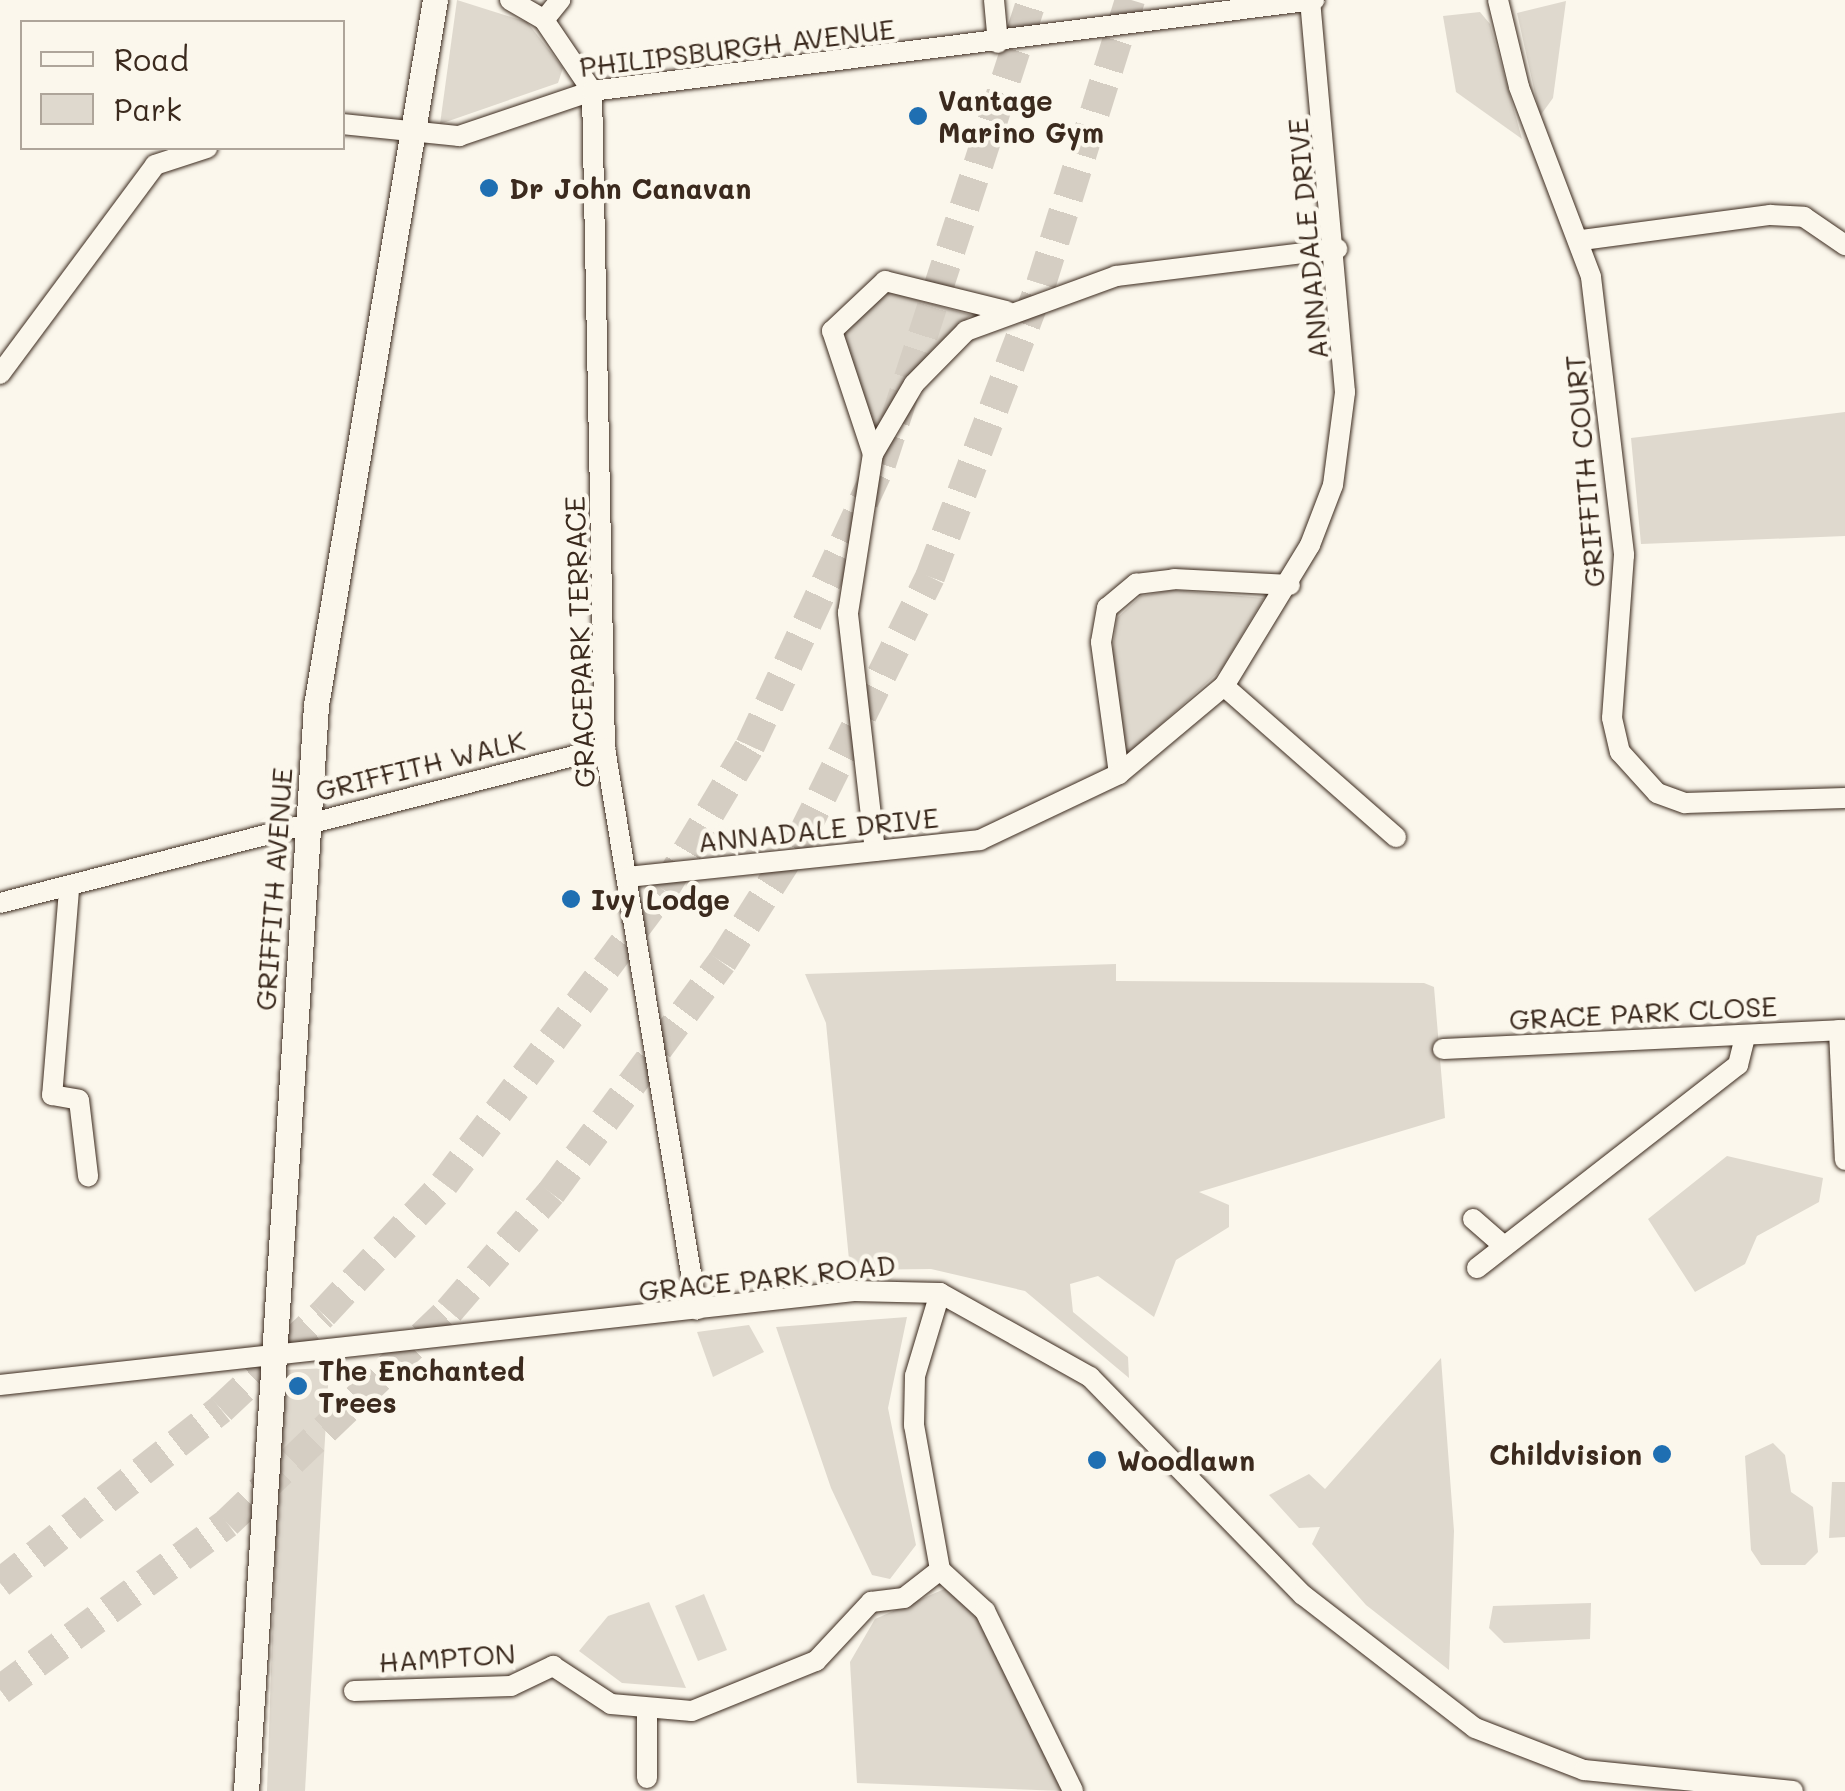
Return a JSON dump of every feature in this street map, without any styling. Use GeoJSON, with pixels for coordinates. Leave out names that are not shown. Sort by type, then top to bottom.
{"type":"FeatureCollection","features":[{"type":"Feature","properties":{"kind":"main road","name":"GRIFFITH AVENUE"},"geometry":{"type":"LineString","coordinates":[[246,1791],[306,822],[331,584],[435,0]]}},
{"type":"Feature","properties":{"kind":"street"},"geometry":{"type":"LineString","coordinates":[[510,0],[544,20],[592,91]]}},
{"type":"Feature","properties":{"kind":"street"},"geometry":{"type":"LineString","coordinates":[[544,20],[560,0]]}},
{"type":"Feature","properties":{"kind":"street"},"geometry":{"type":"LineString","coordinates":[[994,0],[998,43]]}},
{"type":"Feature","properties":{"kind":"street","name":"PHILIPSBURGH AVENUE"},"geometry":{"type":"LineString","coordinates":[[345,124],[458,136],[592,91],[998,43],[1312,0]]}},
{"type":"Feature","properties":{"kind":"street","name":"ANNADALE DRIVE"},"geometry":{"type":"LineString","coordinates":[[628,877],[980,840],[1118,774],[1224,686],[1290,585],[1334,486],[1345,392],[1338,249],[1312,0]]}},
{"type":"Feature","properties":{"kind":"street","name":"GRIFFITH COURT"},"geometry":{"type":"LineString","coordinates":[[1498,0],[1533,130],[1582,240],[1624,555],[1612,718],[1620,752],[1657,793],[1686,803],[1845,798]]}},
{"type":"Feature","properties":{"kind":"street","name":"GRACEPARK TERRACE"},"geometry":{"type":"LineString","coordinates":[[592,91],[605,748],[696,1310]]}},
{"type":"Feature","properties":{"kind":"street"},"geometry":{"type":"LineString","coordinates":[[0,374],[156,165],[201,150]]}},
{"type":"Feature","properties":{"kind":"street"},"geometry":{"type":"LineString","coordinates":[[1582,240],[1770,216],[1804,217],[1845,245]]}},
{"type":"Feature","properties":{"kind":"street"},"geometry":{"type":"LineString","coordinates":[[875,851],[848,612],[873,454],[914,384],[966,331],[1006,311],[1116,276],[1338,249]]}},
{"type":"Feature","properties":{"kind":"street"},"geometry":{"type":"LineString","coordinates":[[873,454],[832,331],[885,281],[1006,311]]}},
{"type":"Feature","properties":{"kind":"street"},"geometry":{"type":"LineString","coordinates":[[1118,774],[1102,642],[1107,608],[1136,584],[1174,579],[1290,585]]}},
{"type":"Feature","properties":{"kind":"street"},"geometry":{"type":"LineString","coordinates":[[1224,686],[1396,837]]}},
{"type":"Feature","properties":{"kind":"street","name":"GRIFFITH WALK"},"geometry":{"type":"LineString","coordinates":[[0,903],[69,890],[306,822],[605,748]]}},
{"type":"Feature","properties":{"kind":"street"},"geometry":{"type":"LineString","coordinates":[[69,890],[52,1095],[80,1100],[88,1176]]}},
{"type":"Feature","properties":{"kind":"street"},"geometry":{"type":"LineString","coordinates":[[1842,1030],[1845,1160]]}},
{"type":"Feature","properties":{"kind":"street","name":"GRACE PARK CLOSE"},"geometry":{"type":"LineString","coordinates":[[1443,1050],[1842,1030]]}},
{"type":"Feature","properties":{"kind":"street"},"geometry":{"type":"LineString","coordinates":[[1477,1268],[1738,1064],[1745,1036]]}},
{"type":"Feature","properties":{"kind":"street"},"geometry":{"type":"LineString","coordinates":[[1473,1218],[1504,1246]]}},
{"type":"Feature","properties":{"kind":"street","name":"GRACE PARK ROAD"},"geometry":{"type":"LineString","coordinates":[[0,1386],[271,1360],[854,1291],[940,1293],[1090,1377],[1304,1595],[1474,1728],[1584,1770],[1794,1791]]}},
{"type":"Feature","properties":{"kind":"street"},"geometry":{"type":"LineString","coordinates":[[940,1293],[915,1376],[914,1425],[940,1570],[985,1611],[1074,1791]]}},
{"type":"Feature","properties":{"kind":"street","name":"HAMPTON"},"geometry":{"type":"LineString","coordinates":[[354,1691],[511,1686],[553,1666],[611,1704],[647,1713],[711,1706],[816,1660],[871,1602],[904,1598],[940,1570]]}},
{"type":"Feature","properties":{"kind":"street"},"geometry":{"type":"LineString","coordinates":[[647,1713],[648,1778]]}},
{"type":"Feature","properties":{"kind":"green space"},"geometry":{"type":"Polygon","coordinates":[[[457,0],[527,22],[563,68],[558,83],[440,124],[457,0]]]}},
{"type":"Feature","properties":{"kind":"green space"},"geometry":{"type":"Polygon","coordinates":[[[1566,1],[1553,98],[1540,116],[1517,13],[1566,1]]]}},
{"type":"Feature","properties":{"kind":"green space"},"geometry":{"type":"Polygon","coordinates":[[[1480,12],[1490,24],[1522,139],[1456,92],[1443,16],[1480,12]]]}},
{"type":"Feature","properties":{"kind":"green space"},"geometry":{"type":"Polygon","coordinates":[[[885,291],[971,315],[932,350],[875,432],[842,333],[885,291]]]}},
{"type":"Feature","properties":{"kind":"green space"},"geometry":{"type":"Polygon","coordinates":[[[1845,412],[1845,536],[1641,544],[1631,438],[1845,412]]]}},
{"type":"Feature","properties":{"kind":"green space"},"geometry":{"type":"Polygon","coordinates":[[[1173,590],[1264,598],[1221,670],[1126,756],[1112,654],[1117,618],[1141,596],[1173,590]]]}},
{"type":"Feature","properties":{"kind":"green space"},"geometry":{"type":"Polygon","coordinates":[[[1116,964],[1116,981],[1424,983],[1434,987],[1445,1118],[1199,1192],[1229,1205],[1229,1227],[1176,1260],[1154,1317],[1098,1276],[1070,1284],[1073,1312],[1128,1357],[1129,1378],[1025,1291],[931,1269],[850,1270],[826,1023],[805,974],[1116,964]]]}},
{"type":"Feature","properties":{"kind":"green space"},"geometry":{"type":"Polygon","coordinates":[[[1727,1156],[1823,1178],[1819,1202],[1757,1236],[1745,1264],[1695,1292],[1648,1219],[1727,1156]]]}},
{"type":"Feature","properties":{"kind":"green space"},"geometry":{"type":"Polygon","coordinates":[[[907,1317],[888,1408],[916,1545],[890,1579],[872,1575],[831,1488],[776,1327],[907,1317]]]}},
{"type":"Feature","properties":{"kind":"green space"},"geometry":{"type":"Polygon","coordinates":[[[749,1325],[764,1352],[713,1377],[697,1332],[749,1325]]]}},
{"type":"Feature","properties":{"kind":"green space"},"geometry":{"type":"Polygon","coordinates":[[[1441,1358],[1454,1531],[1449,1670],[1366,1605],[1312,1544],[1320,1527],[1299,1528],[1269,1495],[1309,1474],[1325,1489],[1441,1358]]]}},
{"type":"Feature","properties":{"kind":"green space"},"geometry":{"type":"Polygon","coordinates":[[[329,1368],[305,1791],[267,1791],[281,1370],[329,1368]]]}},
{"type":"Feature","properties":{"kind":"green space"},"geometry":{"type":"Polygon","coordinates":[[[1773,1443],[1785,1455],[1791,1492],[1813,1507],[1818,1552],[1805,1565],[1761,1565],[1751,1550],[1745,1456],[1773,1443]]]}},
{"type":"Feature","properties":{"kind":"green space"},"geometry":{"type":"Polygon","coordinates":[[[1832,1482],[1845,1482],[1845,1537],[1829,1538],[1832,1482]]]}},
{"type":"Feature","properties":{"kind":"green space"},"geometry":{"type":"Polygon","coordinates":[[[949,1587],[977,1618],[1064,1791],[857,1783],[850,1662],[875,1619],[949,1587]]]}},
{"type":"Feature","properties":{"kind":"green space"},"geometry":{"type":"Polygon","coordinates":[[[704,1594],[727,1650],[698,1661],[675,1606],[704,1594]]]}},
{"type":"Feature","properties":{"kind":"green space"},"geometry":{"type":"Polygon","coordinates":[[[649,1602],[686,1688],[622,1683],[579,1651],[608,1616],[649,1602]]]}},
{"type":"Feature","properties":{"kind":"green space"},"geometry":{"type":"Polygon","coordinates":[[[1591,1603],[1590,1639],[1504,1643],[1489,1628],[1493,1606],[1591,1603]]]}},
{"type":"Feature","properties":{"kind":"tunnel"},"geometry":{"type":"LineString","coordinates":[[0,1583],[221,1409],[323,1314],[444,1184],[664,890],[750,746],[881,464],[1032,0]]}},
{"type":"Feature","properties":{"kind":"tunnel"},"geometry":{"type":"LineString","coordinates":[[0,1690],[227,1523],[449,1311],[551,1193],[722,962],[802,836],[930,577],[1041,284],[1130,0]]}},
{"type":"Feature","properties":{"kind":"place","name":"Vantage Marino Gym"},"geometry":{"type":"Point","coordinates":[918,116]}},
{"type":"Feature","properties":{"kind":"place","name":"Dr John Canavan"},"geometry":{"type":"Point","coordinates":[489,188]}},
{"type":"Feature","properties":{"kind":"place","name":"Ivy Lodge"},"geometry":{"type":"Point","coordinates":[571,899]}},
{"type":"Feature","properties":{"kind":"place","name":"The Enchanted Trees"},"geometry":{"type":"Point","coordinates":[298,1386]}},
{"type":"Feature","properties":{"kind":"place","name":"Childvision"},"geometry":{"type":"Point","coordinates":[1662,1454]}},
{"type":"Feature","properties":{"kind":"place","name":"Woodlawn"},"geometry":{"type":"Point","coordinates":[1097,1460]}}]}
